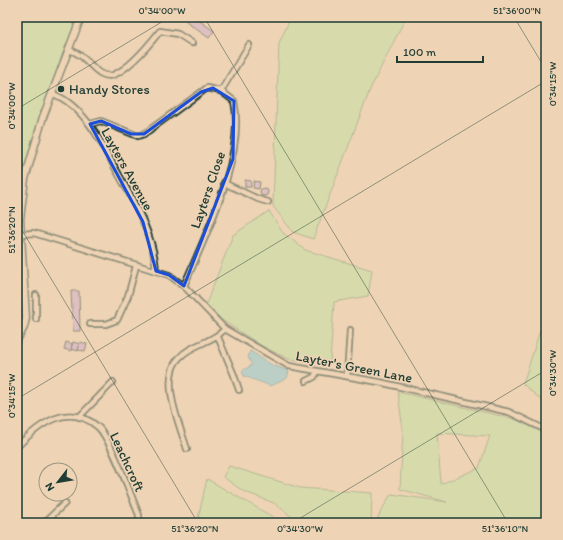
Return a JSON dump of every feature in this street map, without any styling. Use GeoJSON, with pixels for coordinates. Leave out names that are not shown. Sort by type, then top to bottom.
{"type":"FeatureCollection","features":[{"type":"Feature","properties":{"kind":"street"},"geometry":{"type":"LineString","coordinates":[[17,340],[24,327],[26,306],[19,202],[36,136],[81,17]]}},
{"type":"Feature","properties":{"kind":"street"},"geometry":{"type":"LineString","coordinates":[[69,50],[82,56],[96,71],[107,76],[112,75],[128,64],[160,31],[178,34],[192,43]]}},
{"type":"Feature","properties":{"kind":"street"},"geometry":{"type":"LineString","coordinates":[[90,124],[101,121],[131,134],[138,136],[144,134],[207,88],[221,91],[249,45]]}},
{"type":"Feature","properties":{"kind":"street","name":"Layters Close"},"geometry":{"type":"LineString","coordinates":[[184,286],[233,159],[235,106],[231,97],[221,91]]}},
{"type":"Feature","properties":{"kind":"street","name":"Layters Avenue"},"geometry":{"type":"LineString","coordinates":[[53,94],[69,103],[90,124],[143,222],[156,271]]}},
{"type":"Feature","properties":{"kind":"street"},"geometry":{"type":"LineString","coordinates":[[224,183],[258,199],[268,202]]}},
{"type":"Feature","properties":{"kind":"street","name":"Layter's Green Lane"},"geometry":{"type":"LineString","coordinates":[[22,234],[34,233],[136,266],[170,275],[184,286],[225,329],[289,366],[347,376],[509,412],[546,430]]}},
{"type":"Feature","properties":{"kind":"street"},"geometry":{"type":"LineString","coordinates":[[90,324],[106,324],[117,320],[126,303],[136,266]]}},
{"type":"Feature","properties":{"kind":"street"},"geometry":{"type":"LineString","coordinates":[[17,282],[24,282]]}},
{"type":"Feature","properties":{"kind":"street"},"geometry":{"type":"LineString","coordinates":[[36,295],[36,319]]}},
{"type":"Feature","properties":{"kind":"street"},"geometry":{"type":"LineString","coordinates":[[26,306],[35,304]]}},
{"type":"Feature","properties":{"kind":"street"},"geometry":{"type":"LineString","coordinates":[[187,449],[171,397],[170,375],[178,358],[195,347],[218,337],[225,329]]}},
{"type":"Feature","properties":{"kind":"street"},"geometry":{"type":"LineString","coordinates":[[347,376],[350,330]]}},
{"type":"Feature","properties":{"kind":"street"},"geometry":{"type":"LineString","coordinates":[[218,337],[239,390]]}},
{"type":"Feature","properties":{"kind":"street"},"geometry":{"type":"LineString","coordinates":[[306,381],[314,377],[317,372]]}},
{"type":"Feature","properties":{"kind":"street"},"geometry":{"type":"LineString","coordinates":[[79,417],[113,382]]}},
{"type":"Feature","properties":{"kind":"street","name":"Leachcroft"},"geometry":{"type":"LineString","coordinates":[[18,443],[37,427],[51,420],[67,415],[79,417],[99,428],[108,442],[139,515],[139,523]]}},
{"type":"Feature","properties":{"kind":"street"},"geometry":{"type":"LineString","coordinates":[[44,523],[65,502]]}},
{"type":"Feature","properties":{"kind":"highlighted area"},"geometry":{"type":"Polygon","coordinates":[[[213,88],[234,101],[233,159],[184,286],[169,275],[156,271],[143,222],[90,124],[101,121],[131,134],[144,134],[201,92],[213,88]]]}},
{"type":"Feature","properties":{"kind":"green space"},"geometry":{"type":"Polygon","coordinates":[[[17,17],[78,17],[41,112],[17,192],[17,17]]]}},
{"type":"Feature","properties":{"kind":"green space"},"geometry":{"type":"Polygon","coordinates":[[[291,17],[406,17],[371,87],[313,239],[293,232],[273,206],[279,43],[291,17]]]}},
{"type":"Feature","properties":{"kind":"green space"},"geometry":{"type":"Polygon","coordinates":[[[269,211],[283,233],[305,250],[372,270],[368,296],[334,302],[330,361],[311,362],[289,359],[262,346],[222,320],[206,304],[233,235],[269,211]]]}},
{"type":"Feature","properties":{"kind":"green space"},"geometry":{"type":"Polygon","coordinates":[[[540,330],[546,330],[546,404],[523,384],[540,330]]]}},
{"type":"Feature","properties":{"kind":"green space"},"geometry":{"type":"Polygon","coordinates":[[[398,392],[514,419],[546,434],[546,523],[439,523],[442,518],[438,523],[378,523],[378,517],[391,494],[447,502],[400,489],[403,431],[398,392]],[[437,433],[441,484],[479,468],[490,436],[437,433]]]}},
{"type":"Feature","properties":{"kind":"green space"},"geometry":{"type":"Polygon","coordinates":[[[229,466],[300,488],[372,493],[371,523],[300,523],[274,503],[243,491],[223,477],[229,466]]]}},
{"type":"Feature","properties":{"kind":"green space"},"geometry":{"type":"Polygon","coordinates":[[[207,479],[283,523],[197,523],[207,479]]]}},
{"type":"Feature","properties":{"kind":"water"},"geometry":{"type":"Polygon","coordinates":[[[250,351],[272,365],[289,371],[287,378],[271,386],[244,376],[242,371],[252,365],[248,357],[250,351]]]}},
{"type":"Feature","properties":{"kind":"building"},"geometry":{"type":"Polygon","coordinates":[[[189,17],[194,17],[214,31],[209,38],[186,22],[189,17]]]}},
{"type":"Feature","properties":{"kind":"building"},"geometry":{"type":"Polygon","coordinates":[[[245,180],[251,181],[251,187],[245,187],[245,180]]]}},
{"type":"Feature","properties":{"kind":"building"},"geometry":{"type":"Polygon","coordinates":[[[254,181],[260,182],[259,189],[253,188],[254,181]]]}},
{"type":"Feature","properties":{"kind":"building"},"geometry":{"type":"Polygon","coordinates":[[[262,188],[266,188],[268,192],[266,196],[262,196],[260,194],[260,190],[262,188]]]}},
{"type":"Feature","properties":{"kind":"building"},"geometry":{"type":"Polygon","coordinates":[[[71,291],[79,291],[80,331],[73,331],[71,291]]]}},
{"type":"Feature","properties":{"kind":"building"},"geometry":{"type":"Polygon","coordinates":[[[66,342],[72,344],[71,351],[64,349],[66,342]]]}},
{"type":"Feature","properties":{"kind":"building"},"geometry":{"type":"Polygon","coordinates":[[[73,342],[80,344],[78,351],[71,349],[73,342]]]}},
{"type":"Feature","properties":{"kind":"building"},"geometry":{"type":"Polygon","coordinates":[[[80,342],[87,344],[85,351],[78,350],[80,342]]]}},
{"type":"Feature","properties":{"kind":"place","name":"Handy Stores"},"geometry":{"type":"Point","coordinates":[61,89]}}]}
